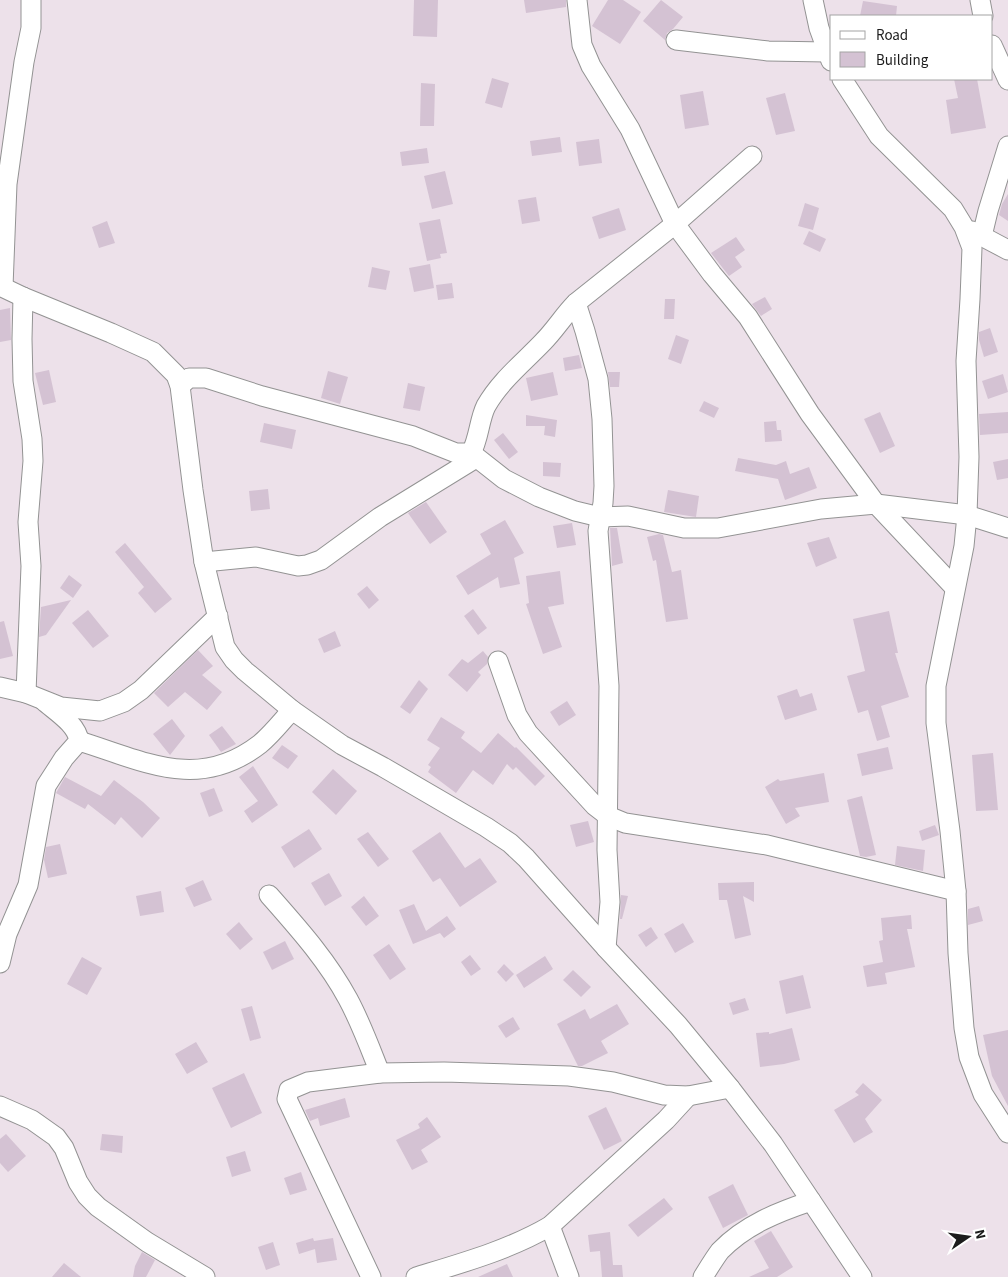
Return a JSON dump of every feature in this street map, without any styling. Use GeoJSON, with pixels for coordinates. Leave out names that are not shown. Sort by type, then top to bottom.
{"type":"FeatureCollection","features":[{"type":"Feature","properties":{"kind":"street"},"geometry":{"type":"LineString","coordinates":[[30,0],[31,28],[24,62],[8,184],[2,287],[23,298],[153,352],[176,375],[180,386],[192,490],[204,562],[225,647],[234,660],[250,676],[292,710],[342,744],[486,826],[510,843],[526,858],[678,1025],[730,1088],[773,1144],[862,1277]]}},
{"type":"Feature","properties":{"kind":"street"},"geometry":{"type":"LineString","coordinates":[[578,0],[582,45],[591,66],[630,129],[675,224],[712,274],[748,317],[810,414],[876,504],[955,588]]}},
{"type":"Feature","properties":{"kind":"street"},"geometry":{"type":"LineString","coordinates":[[676,40],[830,57],[819,28],[813,0]]}},
{"type":"Feature","properties":{"kind":"street"},"geometry":{"type":"LineString","coordinates":[[980,0],[983,15]]}},
{"type":"Feature","properties":{"kind":"street"},"geometry":{"type":"LineString","coordinates":[[993,47],[1008,80]]}},
{"type":"Feature","properties":{"kind":"street"},"geometry":{"type":"LineString","coordinates":[[843,80],[879,136],[953,209],[964,227],[972,248],[966,361],[969,457],[967,515],[964,546],[936,686],[936,723],[956,891],[958,952],[964,1028],[969,1057],[983,1094],[1008,1133]]}},
{"type":"Feature","properties":{"kind":"street"},"geometry":{"type":"LineString","coordinates":[[982,236],[1008,146]]}},
{"type":"Feature","properties":{"kind":"street"},"geometry":{"type":"LineString","coordinates":[[204,562],[256,557],[298,566],[307,566],[321,560],[380,517],[473,456],[485,408],[494,392],[544,341],[576,303],[675,224],[752,156]]}},
{"type":"Feature","properties":{"kind":"street"},"geometry":{"type":"LineString","coordinates":[[964,227],[1008,250]]}},
{"type":"Feature","properties":{"kind":"street"},"geometry":{"type":"LineString","coordinates":[[23,298],[23,381],[32,439],[33,461],[28,522],[31,566],[26,693]]}},
{"type":"Feature","properties":{"kind":"street"},"geometry":{"type":"LineString","coordinates":[[576,303],[592,354],[601,398],[604,486],[598,531],[608,686],[607,850],[610,902],[606,948]]}},
{"type":"Feature","properties":{"kind":"street"},"geometry":{"type":"LineString","coordinates":[[180,386],[189,378],[206,378],[262,396],[413,436],[456,453],[473,456],[504,479],[539,497],[575,511],[600,517],[628,516],[684,528],[718,528],[821,509],[876,504],[967,515],[1008,528]]}},
{"type":"Feature","properties":{"kind":"street"},"geometry":{"type":"LineString","coordinates":[[0,687],[26,693],[61,707],[100,711],[124,702],[141,690],[218,616]]}},
{"type":"Feature","properties":{"kind":"street"},"geometry":{"type":"LineString","coordinates":[[498,661],[517,715],[528,733],[595,806],[608,816],[625,823],[657,829],[767,845],[956,891]]}},
{"type":"Feature","properties":{"kind":"street"},"geometry":{"type":"LineString","coordinates":[[44,701],[73,727],[79,737],[162,767],[193,771],[232,762],[246,754],[262,742],[292,710]]}},
{"type":"Feature","properties":{"kind":"street"},"geometry":{"type":"LineString","coordinates":[[0,963],[7,934],[28,885],[36,831],[46,786],[79,737],[100,711]]}},
{"type":"Feature","properties":{"kind":"street"},"geometry":{"type":"LineString","coordinates":[[270,895],[318,952],[333,974],[360,1024],[380,1073]]}},
{"type":"Feature","properties":{"kind":"street"},"geometry":{"type":"LineString","coordinates":[[371,1277],[287,1099],[289,1090],[308,1082],[354,1078],[380,1073],[444,1072],[569,1076],[613,1082],[664,1095],[688,1096],[730,1088]]}},
{"type":"Feature","properties":{"kind":"street"},"geometry":{"type":"LineString","coordinates":[[416,1277],[481,1257],[530,1238],[550,1226],[666,1120],[688,1096]]}},
{"type":"Feature","properties":{"kind":"street"},"geometry":{"type":"LineString","coordinates":[[0,1106],[32,1120],[56,1137],[64,1148],[86,1196],[98,1207],[147,1242],[205,1277]]}},
{"type":"Feature","properties":{"kind":"street"},"geometry":{"type":"LineString","coordinates":[[703,1277],[720,1252],[734,1239],[761,1220],[779,1211],[811,1201]]}},
{"type":"Feature","properties":{"kind":"street"},"geometry":{"type":"LineString","coordinates":[[550,1226],[570,1277]]}},
{"type":"Feature","properties":{"kind":"building"},"geometry":{"type":"Polygon","coordinates":[[[414,0],[438,0],[437,37],[413,36],[414,0]]]}},
{"type":"Feature","properties":{"kind":"building"},"geometry":{"type":"Polygon","coordinates":[[[524,0],[566,0],[566,7],[526,13],[524,0]]]}},
{"type":"Feature","properties":{"kind":"building"},"geometry":{"type":"Polygon","coordinates":[[[608,0],[623,0],[641,12],[620,44],[592,26],[608,0]]]}},
{"type":"Feature","properties":{"kind":"building"},"geometry":{"type":"Polygon","coordinates":[[[661,0],[683,17],[667,33],[665,40],[643,21],[661,0]]]}},
{"type":"Feature","properties":{"kind":"building"},"geometry":{"type":"Polygon","coordinates":[[[863,1],[897,6],[896,15],[860,15],[863,1]]]}},
{"type":"Feature","properties":{"kind":"building"},"geometry":{"type":"Polygon","coordinates":[[[492,78],[509,83],[502,108],[485,103],[492,78]]]}},
{"type":"Feature","properties":{"kind":"building"},"geometry":{"type":"Polygon","coordinates":[[[954,80],[977,80],[986,128],[951,134],[946,100],[958,98],[954,80]]]}},
{"type":"Feature","properties":{"kind":"building"},"geometry":{"type":"Polygon","coordinates":[[[421,83],[435,84],[434,126],[420,126],[421,83]]]}},
{"type":"Feature","properties":{"kind":"building"},"geometry":{"type":"Polygon","coordinates":[[[703,91],[709,125],[685,129],[680,95],[703,91]]]}},
{"type":"Feature","properties":{"kind":"building"},"geometry":{"type":"Polygon","coordinates":[[[785,93],[795,131],[776,135],[766,98],[785,93]]]}},
{"type":"Feature","properties":{"kind":"building"},"geometry":{"type":"Polygon","coordinates":[[[560,137],[562,152],[532,156],[530,141],[560,137]]]}},
{"type":"Feature","properties":{"kind":"building"},"geometry":{"type":"Polygon","coordinates":[[[599,139],[602,163],[579,166],[576,142],[599,139]]]}},
{"type":"Feature","properties":{"kind":"building"},"geometry":{"type":"Polygon","coordinates":[[[427,148],[429,163],[402,166],[400,152],[427,148]]]}},
{"type":"Feature","properties":{"kind":"building"},"geometry":{"type":"Polygon","coordinates":[[[445,171],[453,204],[432,209],[424,176],[445,171]]]}},
{"type":"Feature","properties":{"kind":"building"},"geometry":{"type":"Polygon","coordinates":[[[1008,194],[1008,221],[999,215],[1002,204],[1008,194]]]}},
{"type":"Feature","properties":{"kind":"building"},"geometry":{"type":"Polygon","coordinates":[[[536,197],[540,221],[522,224],[518,200],[536,197]]]}},
{"type":"Feature","properties":{"kind":"building"},"geometry":{"type":"Polygon","coordinates":[[[805,203],[819,208],[813,230],[798,226],[805,203]]]}},
{"type":"Feature","properties":{"kind":"building"},"geometry":{"type":"Polygon","coordinates":[[[619,208],[626,230],[599,239],[592,217],[619,208]]]}},
{"type":"Feature","properties":{"kind":"building"},"geometry":{"type":"Polygon","coordinates":[[[440,219],[447,253],[440,254],[441,258],[427,261],[419,223],[440,219]]]}},
{"type":"Feature","properties":{"kind":"building"},"geometry":{"type":"Polygon","coordinates":[[[107,221],[115,243],[99,248],[92,227],[107,221]]]}},
{"type":"Feature","properties":{"kind":"building"},"geometry":{"type":"Polygon","coordinates":[[[809,231],[826,239],[820,252],[803,244],[809,231]]]}},
{"type":"Feature","properties":{"kind":"building"},"geometry":{"type":"Polygon","coordinates":[[[736,237],[745,250],[735,257],[742,267],[729,276],[711,253],[736,237]]]}},
{"type":"Feature","properties":{"kind":"building"},"geometry":{"type":"Polygon","coordinates":[[[430,264],[434,288],[414,292],[409,268],[430,264]]]}},
{"type":"Feature","properties":{"kind":"building"},"geometry":{"type":"Polygon","coordinates":[[[372,267],[390,271],[386,290],[368,287],[372,267]]]}},
{"type":"Feature","properties":{"kind":"building"},"geometry":{"type":"Polygon","coordinates":[[[452,283],[454,298],[438,300],[436,285],[452,283]]]}},
{"type":"Feature","properties":{"kind":"building"},"geometry":{"type":"Polygon","coordinates":[[[765,297],[772,309],[761,316],[752,304],[765,297]]]}},
{"type":"Feature","properties":{"kind":"building"},"geometry":{"type":"Polygon","coordinates":[[[665,299],[675,299],[674,319],[664,319],[665,299]]]}},
{"type":"Feature","properties":{"kind":"building"},"geometry":{"type":"Polygon","coordinates":[[[10,308],[11,340],[0,342],[0,310],[10,308]]]}},
{"type":"Feature","properties":{"kind":"building"},"geometry":{"type":"Polygon","coordinates":[[[990,328],[998,352],[984,357],[979,340],[979,332],[990,328]]]}},
{"type":"Feature","properties":{"kind":"building"},"geometry":{"type":"Polygon","coordinates":[[[676,335],[689,340],[681,364],[668,359],[676,335]]]}},
{"type":"Feature","properties":{"kind":"building"},"geometry":{"type":"Polygon","coordinates":[[[579,355],[582,368],[565,371],[563,358],[579,355]]]}},
{"type":"Feature","properties":{"kind":"building"},"geometry":{"type":"Polygon","coordinates":[[[49,370],[56,402],[43,405],[35,373],[49,370]]]}},
{"type":"Feature","properties":{"kind":"building"},"geometry":{"type":"Polygon","coordinates":[[[328,371],[348,377],[340,404],[321,398],[328,371]]]}},
{"type":"Feature","properties":{"kind":"building"},"geometry":{"type":"Polygon","coordinates":[[[553,372],[558,395],[531,401],[526,378],[553,372]]]}},
{"type":"Feature","properties":{"kind":"building"},"geometry":{"type":"Polygon","coordinates":[[[608,372],[620,372],[619,387],[610,387],[608,372]]]}},
{"type":"Feature","properties":{"kind":"building"},"geometry":{"type":"Polygon","coordinates":[[[1003,374],[1008,392],[988,399],[982,381],[1003,374]]]}},
{"type":"Feature","properties":{"kind":"building"},"geometry":{"type":"Polygon","coordinates":[[[408,383],[425,387],[420,411],[403,408],[408,383]]]}},
{"type":"Feature","properties":{"kind":"building"},"geometry":{"type":"Polygon","coordinates":[[[704,401],[719,408],[714,418],[699,411],[704,401]]]}},
{"type":"Feature","properties":{"kind":"building"},"geometry":{"type":"Polygon","coordinates":[[[880,412],[895,446],[880,453],[864,419],[880,412]]]}},
{"type":"Feature","properties":{"kind":"building"},"geometry":{"type":"Polygon","coordinates":[[[1008,412],[1008,433],[980,435],[979,414],[1008,412]]]}},
{"type":"Feature","properties":{"kind":"building"},"geometry":{"type":"Polygon","coordinates":[[[526,415],[557,420],[555,437],[544,435],[545,426],[526,426],[526,415]]]}},
{"type":"Feature","properties":{"kind":"building"},"geometry":{"type":"Polygon","coordinates":[[[776,421],[777,430],[781,430],[782,441],[765,442],[764,422],[776,421]]]}},
{"type":"Feature","properties":{"kind":"building"},"geometry":{"type":"Polygon","coordinates":[[[264,423],[296,430],[292,449],[260,442],[264,423]]]}},
{"type":"Feature","properties":{"kind":"building"},"geometry":{"type":"Polygon","coordinates":[[[503,433],[518,452],[509,459],[494,440],[503,433]]]}},
{"type":"Feature","properties":{"kind":"building"},"geometry":{"type":"Polygon","coordinates":[[[738,458],[776,465],[786,461],[790,474],[809,467],[817,488],[785,500],[778,479],[735,471],[738,458]]]}},
{"type":"Feature","properties":{"kind":"building"},"geometry":{"type":"Polygon","coordinates":[[[1008,459],[1008,478],[997,480],[993,462],[1008,459]]]}},
{"type":"Feature","properties":{"kind":"building"},"geometry":{"type":"Polygon","coordinates":[[[543,462],[561,463],[560,477],[543,476],[543,462]]]}},
{"type":"Feature","properties":{"kind":"building"},"geometry":{"type":"Polygon","coordinates":[[[268,489],[270,509],[251,511],[249,491],[268,489]]]}},
{"type":"Feature","properties":{"kind":"building"},"geometry":{"type":"Polygon","coordinates":[[[668,490],[699,496],[696,517],[664,512],[668,490]]]}},
{"type":"Feature","properties":{"kind":"building"},"geometry":{"type":"Polygon","coordinates":[[[426,502],[447,532],[430,544],[408,513],[426,502]]]}},
{"type":"Feature","properties":{"kind":"building"},"geometry":{"type":"Polygon","coordinates":[[[505,520],[524,553],[514,558],[520,584],[500,588],[498,577],[468,595],[456,576],[491,554],[480,534],[505,520]]]}},
{"type":"Feature","properties":{"kind":"building"},"geometry":{"type":"Polygon","coordinates":[[[572,523],[576,545],[557,548],[553,526],[572,523]]]}},
{"type":"Feature","properties":{"kind":"building"},"geometry":{"type":"Polygon","coordinates":[[[610,528],[617,528],[623,563],[612,566],[610,528]]]}},
{"type":"Feature","properties":{"kind":"building"},"geometry":{"type":"Polygon","coordinates":[[[663,535],[672,572],[681,570],[688,619],[666,622],[656,560],[653,561],[647,537],[663,535]]]}},
{"type":"Feature","properties":{"kind":"building"},"geometry":{"type":"Polygon","coordinates":[[[829,537],[837,558],[816,567],[807,543],[829,537]]]}},
{"type":"Feature","properties":{"kind":"building"},"geometry":{"type":"Polygon","coordinates":[[[125,543],[172,599],[155,613],[138,593],[144,587],[115,552],[125,543]]]}},
{"type":"Feature","properties":{"kind":"building"},"geometry":{"type":"Polygon","coordinates":[[[560,571],[564,604],[548,607],[562,647],[543,654],[526,604],[529,603],[526,576],[560,571]]]}},
{"type":"Feature","properties":{"kind":"building"},"geometry":{"type":"Polygon","coordinates":[[[69,575],[82,585],[73,598],[60,588],[69,575]]]}},
{"type":"Feature","properties":{"kind":"building"},"geometry":{"type":"Polygon","coordinates":[[[367,586],[379,600],[369,609],[357,594],[367,586]]]}},
{"type":"Feature","properties":{"kind":"building"},"geometry":{"type":"Polygon","coordinates":[[[71,600],[46,635],[39,637],[41,607],[71,600]]]}},
{"type":"Feature","properties":{"kind":"building"},"geometry":{"type":"Polygon","coordinates":[[[473,609],[487,628],[478,635],[464,616],[473,609]]]}},
{"type":"Feature","properties":{"kind":"building"},"geometry":{"type":"Polygon","coordinates":[[[88,610],[109,636],[93,648],[72,623],[88,610]]]}},
{"type":"Feature","properties":{"kind":"building"},"geometry":{"type":"Polygon","coordinates":[[[889,611],[898,653],[895,653],[909,697],[881,706],[890,737],[877,741],[868,710],[858,713],[847,676],[865,671],[853,619],[889,611]]]}},
{"type":"Feature","properties":{"kind":"building"},"geometry":{"type":"Polygon","coordinates":[[[4,621],[13,656],[0,659],[0,622],[4,621]]]}},
{"type":"Feature","properties":{"kind":"building"},"geometry":{"type":"Polygon","coordinates":[[[335,631],[341,646],[324,653],[318,639],[335,631]]]}},
{"type":"Feature","properties":{"kind":"building"},"geometry":{"type":"Polygon","coordinates":[[[198,650],[213,666],[202,675],[222,692],[207,710],[185,692],[168,707],[154,693],[198,650]]]}},
{"type":"Feature","properties":{"kind":"building"},"geometry":{"type":"Polygon","coordinates":[[[483,651],[488,657],[487,664],[478,672],[481,675],[467,692],[448,675],[462,659],[468,663],[483,651]]]}},
{"type":"Feature","properties":{"kind":"building"},"geometry":{"type":"Polygon","coordinates":[[[419,680],[428,689],[410,714],[400,707],[419,680]]]}},
{"type":"Feature","properties":{"kind":"building"},"geometry":{"type":"Polygon","coordinates":[[[797,689],[800,697],[812,693],[817,710],[785,720],[777,696],[797,689]]]}},
{"type":"Feature","properties":{"kind":"building"},"geometry":{"type":"Polygon","coordinates":[[[567,701],[576,715],[559,726],[550,712],[567,701]]]}},
{"type":"Feature","properties":{"kind":"building"},"geometry":{"type":"Polygon","coordinates":[[[441,717],[465,732],[461,738],[481,753],[498,733],[516,747],[545,776],[535,786],[516,767],[513,770],[507,764],[493,785],[473,770],[456,793],[428,772],[431,767],[428,765],[440,748],[427,740],[441,717]]]}},
{"type":"Feature","properties":{"kind":"building"},"geometry":{"type":"Polygon","coordinates":[[[172,719],[185,736],[170,755],[153,734],[172,719]]]}},
{"type":"Feature","properties":{"kind":"building"},"geometry":{"type":"Polygon","coordinates":[[[222,726],[236,744],[221,752],[209,735],[222,726]]]}},
{"type":"Feature","properties":{"kind":"building"},"geometry":{"type":"Polygon","coordinates":[[[282,745],[298,756],[288,769],[272,758],[282,745]]]}},
{"type":"Feature","properties":{"kind":"building"},"geometry":{"type":"Polygon","coordinates":[[[888,747],[893,769],[862,776],[857,754],[888,747]]]}},
{"type":"Feature","properties":{"kind":"building"},"geometry":{"type":"Polygon","coordinates":[[[993,753],[998,810],[976,811],[972,755],[993,753]]]}},
{"type":"Feature","properties":{"kind":"building"},"geometry":{"type":"Polygon","coordinates":[[[253,766],[278,805],[252,823],[244,811],[258,801],[239,777],[253,766]]]}},
{"type":"Feature","properties":{"kind":"building"},"geometry":{"type":"Polygon","coordinates":[[[333,769],[357,791],[336,815],[312,792],[333,769]]]}},
{"type":"Feature","properties":{"kind":"building"},"geometry":{"type":"Polygon","coordinates":[[[824,773],[829,802],[795,808],[800,816],[786,824],[765,787],[778,779],[780,781],[824,773]]]}},
{"type":"Feature","properties":{"kind":"building"},"geometry":{"type":"Polygon","coordinates":[[[65,777],[101,796],[114,780],[143,802],[160,818],[142,838],[121,817],[115,825],[88,804],[85,809],[56,793],[65,777]]]}},
{"type":"Feature","properties":{"kind":"building"},"geometry":{"type":"Polygon","coordinates":[[[214,788],[223,811],[209,817],[200,793],[214,788]]]}},
{"type":"Feature","properties":{"kind":"building"},"geometry":{"type":"Polygon","coordinates":[[[862,796],[876,855],[866,857],[860,856],[847,800],[862,796]]]}},
{"type":"Feature","properties":{"kind":"building"},"geometry":{"type":"Polygon","coordinates":[[[588,821],[594,842],[576,847],[570,825],[588,821]]]}},
{"type":"Feature","properties":{"kind":"building"},"geometry":{"type":"Polygon","coordinates":[[[935,825],[939,835],[922,841],[919,831],[935,825]]]}},
{"type":"Feature","properties":{"kind":"building"},"geometry":{"type":"Polygon","coordinates":[[[309,829],[322,849],[294,868],[281,847],[309,829]]]}},
{"type":"Feature","properties":{"kind":"building"},"geometry":{"type":"Polygon","coordinates":[[[368,832],[389,859],[378,867],[357,839],[368,832]]]}},
{"type":"Feature","properties":{"kind":"building"},"geometry":{"type":"Polygon","coordinates":[[[440,832],[465,868],[480,858],[497,882],[460,907],[440,878],[433,882],[412,851],[440,832]]]}},
{"type":"Feature","properties":{"kind":"building"},"geometry":{"type":"Polygon","coordinates":[[[60,844],[67,874],[48,878],[44,860],[46,847],[60,844]]]}},
{"type":"Feature","properties":{"kind":"building"},"geometry":{"type":"Polygon","coordinates":[[[897,846],[925,850],[923,871],[895,865],[897,846]]]}},
{"type":"Feature","properties":{"kind":"building"},"geometry":{"type":"Polygon","coordinates":[[[329,873],[342,896],[325,906],[311,883],[329,873]]]}},
{"type":"Feature","properties":{"kind":"building"},"geometry":{"type":"Polygon","coordinates":[[[203,880],[212,900],[194,907],[185,888],[203,880]]]}},
{"type":"Feature","properties":{"kind":"building"},"geometry":{"type":"Polygon","coordinates":[[[754,882],[754,902],[743,896],[751,935],[735,939],[727,900],[719,900],[718,883],[754,882]]]}},
{"type":"Feature","properties":{"kind":"building"},"geometry":{"type":"Polygon","coordinates":[[[161,891],[164,912],[140,916],[136,896],[161,891]]]}},
{"type":"Feature","properties":{"kind":"building"},"geometry":{"type":"Polygon","coordinates":[[[621,895],[628,896],[622,919],[620,919],[621,895]]]}},
{"type":"Feature","properties":{"kind":"building"},"geometry":{"type":"Polygon","coordinates":[[[364,896],[379,916],[366,926],[351,907],[364,896]]]}},
{"type":"Feature","properties":{"kind":"building"},"geometry":{"type":"Polygon","coordinates":[[[414,904],[426,931],[447,916],[456,929],[444,938],[440,933],[413,944],[399,910],[414,904]]]}},
{"type":"Feature","properties":{"kind":"building"},"geometry":{"type":"Polygon","coordinates":[[[979,906],[983,921],[968,925],[968,909],[979,906]]]}},
{"type":"Feature","properties":{"kind":"building"},"geometry":{"type":"Polygon","coordinates":[[[911,915],[912,929],[907,929],[915,967],[885,973],[887,984],[867,987],[863,966],[883,962],[879,941],[883,940],[881,918],[911,915]]]}},
{"type":"Feature","properties":{"kind":"building"},"geometry":{"type":"Polygon","coordinates":[[[239,922],[253,939],[240,950],[226,934],[239,922]]]}},
{"type":"Feature","properties":{"kind":"building"},"geometry":{"type":"Polygon","coordinates":[[[683,923],[694,942],[675,953],[664,934],[683,923]]]}},
{"type":"Feature","properties":{"kind":"building"},"geometry":{"type":"Polygon","coordinates":[[[651,927],[658,938],[646,947],[638,935],[651,927]]]}},
{"type":"Feature","properties":{"kind":"building"},"geometry":{"type":"Polygon","coordinates":[[[285,941],[294,959],[272,970],[263,952],[285,941]]]}},
{"type":"Feature","properties":{"kind":"building"},"geometry":{"type":"Polygon","coordinates":[[[389,944],[406,969],[390,980],[373,955],[389,944]]]}},
{"type":"Feature","properties":{"kind":"building"},"geometry":{"type":"Polygon","coordinates":[[[470,955],[481,969],[471,976],[461,962],[470,955]]]}},
{"type":"Feature","properties":{"kind":"building"},"geometry":{"type":"Polygon","coordinates":[[[545,956],[553,969],[524,988],[516,975],[545,956]]]}},
{"type":"Feature","properties":{"kind":"building"},"geometry":{"type":"Polygon","coordinates":[[[82,957],[102,968],[87,995],[67,984],[82,957]]]}},
{"type":"Feature","properties":{"kind":"building"},"geometry":{"type":"Polygon","coordinates":[[[504,964],[514,974],[506,982],[497,972],[504,964]]]}},
{"type":"Feature","properties":{"kind":"building"},"geometry":{"type":"Polygon","coordinates":[[[573,970],[591,987],[581,997],[563,980],[573,970]]]}},
{"type":"Feature","properties":{"kind":"building"},"geometry":{"type":"Polygon","coordinates":[[[803,975],[811,1008],[786,1014],[779,981],[803,975]]]}},
{"type":"Feature","properties":{"kind":"building"},"geometry":{"type":"Polygon","coordinates":[[[745,998],[749,1010],[733,1015],[729,1003],[745,998]]]}},
{"type":"Feature","properties":{"kind":"building"},"geometry":{"type":"Polygon","coordinates":[[[617,1004],[629,1024],[601,1041],[608,1053],[582,1066],[578,1066],[557,1024],[585,1009],[590,1019],[617,1004]]]}},
{"type":"Feature","properties":{"kind":"building"},"geometry":{"type":"Polygon","coordinates":[[[252,1006],[261,1038],[250,1041],[241,1009],[252,1006]]]}},
{"type":"Feature","properties":{"kind":"building"},"geometry":{"type":"Polygon","coordinates":[[[513,1017],[520,1029],[506,1038],[498,1026],[513,1017]]]}},
{"type":"Feature","properties":{"kind":"building"},"geometry":{"type":"Polygon","coordinates":[[[792,1028],[800,1060],[760,1067],[756,1033],[769,1032],[769,1034],[792,1028]]]}},
{"type":"Feature","properties":{"kind":"building"},"geometry":{"type":"Polygon","coordinates":[[[1008,1030],[1008,1106],[992,1076],[983,1035],[1008,1030]]]}},
{"type":"Feature","properties":{"kind":"building"},"geometry":{"type":"Polygon","coordinates":[[[196,1042],[208,1062],[187,1074],[175,1054],[196,1042]]]}},
{"type":"Feature","properties":{"kind":"building"},"geometry":{"type":"Polygon","coordinates":[[[244,1073],[262,1113],[231,1128],[212,1088],[244,1073]]]}},
{"type":"Feature","properties":{"kind":"building"},"geometry":{"type":"Polygon","coordinates":[[[863,1083],[882,1100],[865,1119],[873,1132],[854,1143],[834,1110],[859,1095],[855,1092],[863,1083]]]}},
{"type":"Feature","properties":{"kind":"building"},"geometry":{"type":"Polygon","coordinates":[[[345,1098],[350,1117],[320,1126],[318,1118],[310,1121],[305,1110],[345,1098]]]}},
{"type":"Feature","properties":{"kind":"building"},"geometry":{"type":"Polygon","coordinates":[[[606,1107],[622,1141],[604,1150],[588,1116],[606,1107]]]}},
{"type":"Feature","properties":{"kind":"building"},"geometry":{"type":"Polygon","coordinates":[[[427,1117],[441,1137],[421,1150],[428,1162],[412,1170],[396,1140],[420,1128],[418,1124],[427,1117]]]}},
{"type":"Feature","properties":{"kind":"building"},"geometry":{"type":"Polygon","coordinates":[[[6,1134],[26,1156],[8,1172],[0,1163],[0,1139],[6,1134]]]}},
{"type":"Feature","properties":{"kind":"building"},"geometry":{"type":"Polygon","coordinates":[[[102,1134],[123,1136],[122,1153],[100,1150],[102,1134]]]}},
{"type":"Feature","properties":{"kind":"building"},"geometry":{"type":"Polygon","coordinates":[[[245,1151],[251,1171],[232,1177],[226,1157],[245,1151]]]}},
{"type":"Feature","properties":{"kind":"building"},"geometry":{"type":"Polygon","coordinates":[[[301,1172],[307,1190],[290,1195],[284,1178],[301,1172]]]}},
{"type":"Feature","properties":{"kind":"building"},"geometry":{"type":"Polygon","coordinates":[[[733,1184],[748,1215],[723,1228],[708,1197],[733,1184]]]}},
{"type":"Feature","properties":{"kind":"building"},"geometry":{"type":"Polygon","coordinates":[[[664,1198],[673,1209],[638,1237],[628,1225],[664,1198]]]}},
{"type":"Feature","properties":{"kind":"building"},"geometry":{"type":"Polygon","coordinates":[[[771,1231],[793,1267],[777,1277],[749,1277],[769,1268],[754,1241],[771,1231]]]}},
{"type":"Feature","properties":{"kind":"building"},"geometry":{"type":"Polygon","coordinates":[[[610,1232],[613,1265],[622,1265],[623,1277],[602,1277],[600,1251],[590,1252],[588,1235],[610,1232]]]}},
{"type":"Feature","properties":{"kind":"building"},"geometry":{"type":"Polygon","coordinates":[[[313,1238],[314,1241],[333,1238],[337,1260],[317,1263],[315,1249],[299,1254],[296,1243],[313,1238]]]}},
{"type":"Feature","properties":{"kind":"building"},"geometry":{"type":"Polygon","coordinates":[[[273,1242],[280,1265],[266,1270],[258,1247],[273,1242]]]}},
{"type":"Feature","properties":{"kind":"building"},"geometry":{"type":"Polygon","coordinates":[[[142,1252],[155,1260],[146,1277],[133,1277],[135,1266],[142,1252]]]}},
{"type":"Feature","properties":{"kind":"building"},"geometry":{"type":"Polygon","coordinates":[[[64,1263],[81,1277],[52,1277],[64,1263]]]}},
{"type":"Feature","properties":{"kind":"building"},"geometry":{"type":"Polygon","coordinates":[[[507,1264],[513,1277],[478,1277],[507,1264]]]}}]}
